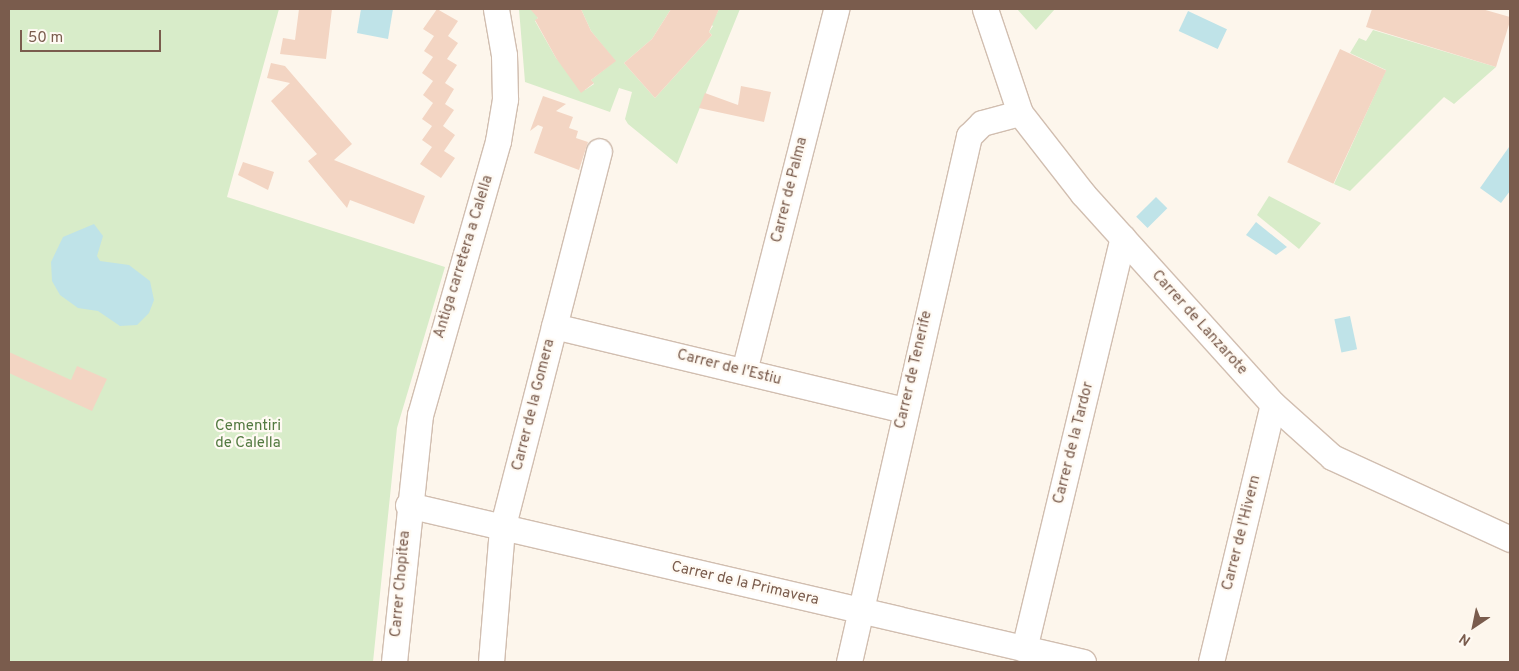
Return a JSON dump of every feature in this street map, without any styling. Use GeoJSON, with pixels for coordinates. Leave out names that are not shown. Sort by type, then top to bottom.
{"type":"FeatureCollection","features":[{"type":"Feature","properties":{"kind":"street","name":"Antiga carretera a Calella"},"geometry":{"type":"LineString","coordinates":[[408,505],[432,364],[498,141],[505,99],[496,9]]}},
{"type":"Feature","properties":{"kind":"street","name":"Carrer de Palma"},"geometry":{"type":"LineString","coordinates":[[744,371],[836,9]]}},
{"type":"Feature","properties":{"kind":"street","name":"Carrer de Lanzarote"},"geometry":{"type":"LineString","coordinates":[[985,9],[1020,113],[1123,238],[1273,404],[1332,457],[1510,539]]}},
{"type":"Feature","properties":{"kind":"street","name":"Carrer de Tenerife"},"geometry":{"type":"LineString","coordinates":[[849,662],[904,410],[969,136],[982,123],[1020,113]]}},
{"type":"Feature","properties":{"kind":"street","name":"Carrer de la Gomera"},"geometry":{"type":"LineString","coordinates":[[491,662],[502,529],[600,151]]}},
{"type":"Feature","properties":{"kind":"street","name":"Carrer de la Tardor"},"geometry":{"type":"LineString","coordinates":[[1024,648],[1123,238]]}},
{"type":"Feature","properties":{"kind":"street","name":"Carrer de l'Estiu"},"geometry":{"type":"LineString","coordinates":[[554,326],[904,410]]}},
{"type":"Feature","properties":{"kind":"street","name":"Carrer de l'Hivern"},"geometry":{"type":"LineString","coordinates":[[1211,662],[1273,404]]}},
{"type":"Feature","properties":{"kind":"street","name":"Carrer de la Primavera"},"geometry":{"type":"LineString","coordinates":[[408,505],[502,529],[1083,662]]}},
{"type":"Feature","properties":{"kind":"street","name":"Carrer Chopitea"},"geometry":{"type":"LineString","coordinates":[[394,662],[408,505]]}},
{"type":"Feature","properties":{"kind":"green space","name":"Cementiri de Calella"},"geometry":{"type":"Polygon","coordinates":[[[9,9],[279,9],[227,197],[445,267],[397,428],[373,662],[9,662],[9,9]]]}},
{"type":"Feature","properties":{"kind":"green space"},"geometry":{"type":"Polygon","coordinates":[[[519,9],[543,9],[535,13],[538,18],[535,21],[556,58],[585,90],[594,84],[591,80],[615,61],[591,31],[581,9],[671,9],[652,39],[624,63],[655,98],[712,35],[709,32],[713,26],[701,18],[697,24],[676,9],[704,9],[716,15],[719,9],[740,9],[677,164],[628,124],[625,119],[632,92],[619,88],[610,112],[525,82],[519,9]]]}},
{"type":"Feature","properties":{"kind":"green space"},"geometry":{"type":"Polygon","coordinates":[[[1017,9],[1055,9],[1036,30],[1017,9]]]}},
{"type":"Feature","properties":{"kind":"green space"},"geometry":{"type":"Polygon","coordinates":[[[1373,30],[1496,67],[1454,104],[1444,97],[1350,191],[1334,184],[1386,70],[1350,53],[1359,38],[1366,41],[1373,30]]]}},
{"type":"Feature","properties":{"kind":"green space"},"geometry":{"type":"Polygon","coordinates":[[[1269,196],[1321,223],[1299,249],[1257,215],[1269,196]]]}},
{"type":"Feature","properties":{"kind":"water"},"geometry":{"type":"Polygon","coordinates":[[[361,9],[393,9],[388,39],[357,33],[361,9]]]}},
{"type":"Feature","properties":{"kind":"water"},"geometry":{"type":"Polygon","coordinates":[[[1188,11],[1227,29],[1218,49],[1179,31],[1188,11]]]}},
{"type":"Feature","properties":{"kind":"water"},"geometry":{"type":"Polygon","coordinates":[[[1509,147],[1510,191],[1501,203],[1480,188],[1509,147]]]}},
{"type":"Feature","properties":{"kind":"water"},"geometry":{"type":"Polygon","coordinates":[[[1156,197],[1167,208],[1148,228],[1136,217],[1156,197]]]}},
{"type":"Feature","properties":{"kind":"water"},"geometry":{"type":"Polygon","coordinates":[[[1256,222],[1287,247],[1276,255],[1246,235],[1256,222]]]}},
{"type":"Feature","properties":{"kind":"water"},"geometry":{"type":"Polygon","coordinates":[[[94,224],[103,236],[97,256],[100,261],[129,265],[150,281],[154,300],[149,313],[137,325],[120,326],[98,311],[78,308],[60,295],[52,281],[51,262],[63,237],[94,224]]]}},
{"type":"Feature","properties":{"kind":"water"},"geometry":{"type":"Polygon","coordinates":[[[1350,316],[1357,349],[1341,353],[1334,319],[1350,316]]]}},
{"type":"Feature","properties":{"kind":"building"},"geometry":{"type":"Polygon","coordinates":[[[299,9],[332,9],[326,59],[280,54],[283,38],[295,40],[299,9]]]}},
{"type":"Feature","properties":{"kind":"building"},"geometry":{"type":"Polygon","coordinates":[[[437,9],[458,21],[448,36],[458,43],[447,59],[457,65],[445,83],[454,89],[445,104],[454,110],[443,126],[455,135],[444,151],[455,158],[441,178],[420,164],[432,147],[422,140],[432,126],[422,119],[433,103],[423,95],[433,81],[422,73],[433,57],[424,51],[434,36],[423,29],[437,9]]]}},
{"type":"Feature","properties":{"kind":"building"},"geometry":{"type":"Polygon","coordinates":[[[530,9],[581,9],[591,31],[616,61],[591,80],[594,83],[581,93],[556,58],[535,20],[538,18],[530,9]]]}},
{"type":"Feature","properties":{"kind":"building"},"geometry":{"type":"Polygon","coordinates":[[[671,9],[719,9],[709,32],[712,35],[655,98],[624,63],[652,39],[671,9]]]}},
{"type":"Feature","properties":{"kind":"building"},"geometry":{"type":"Polygon","coordinates":[[[1372,9],[1482,9],[1510,17],[1510,21],[1496,67],[1366,27],[1372,9]]]}},
{"type":"Feature","properties":{"kind":"building"},"geometry":{"type":"Polygon","coordinates":[[[1340,49],[1386,71],[1333,184],[1287,162],[1340,49]]]}},
{"type":"Feature","properties":{"kind":"building"},"geometry":{"type":"Polygon","coordinates":[[[271,63],[285,66],[352,144],[334,160],[425,196],[414,224],[350,200],[347,208],[308,161],[317,154],[271,101],[290,83],[267,78],[271,63]]]}},
{"type":"Feature","properties":{"kind":"building"},"geometry":{"type":"Polygon","coordinates":[[[741,86],[771,92],[764,122],[699,108],[705,93],[738,105],[741,86]]]}},
{"type":"Feature","properties":{"kind":"building"},"geometry":{"type":"Polygon","coordinates":[[[543,96],[566,104],[556,111],[573,117],[569,128],[578,131],[576,138],[588,142],[579,170],[534,153],[543,127],[538,125],[530,131],[543,96]]]}},
{"type":"Feature","properties":{"kind":"building"},"geometry":{"type":"Polygon","coordinates":[[[243,162],[274,172],[268,190],[238,175],[243,162]]]}},
{"type":"Feature","properties":{"kind":"building"},"geometry":{"type":"Polygon","coordinates":[[[9,352],[71,380],[77,366],[107,379],[92,411],[9,373],[9,352]]]}}]}
